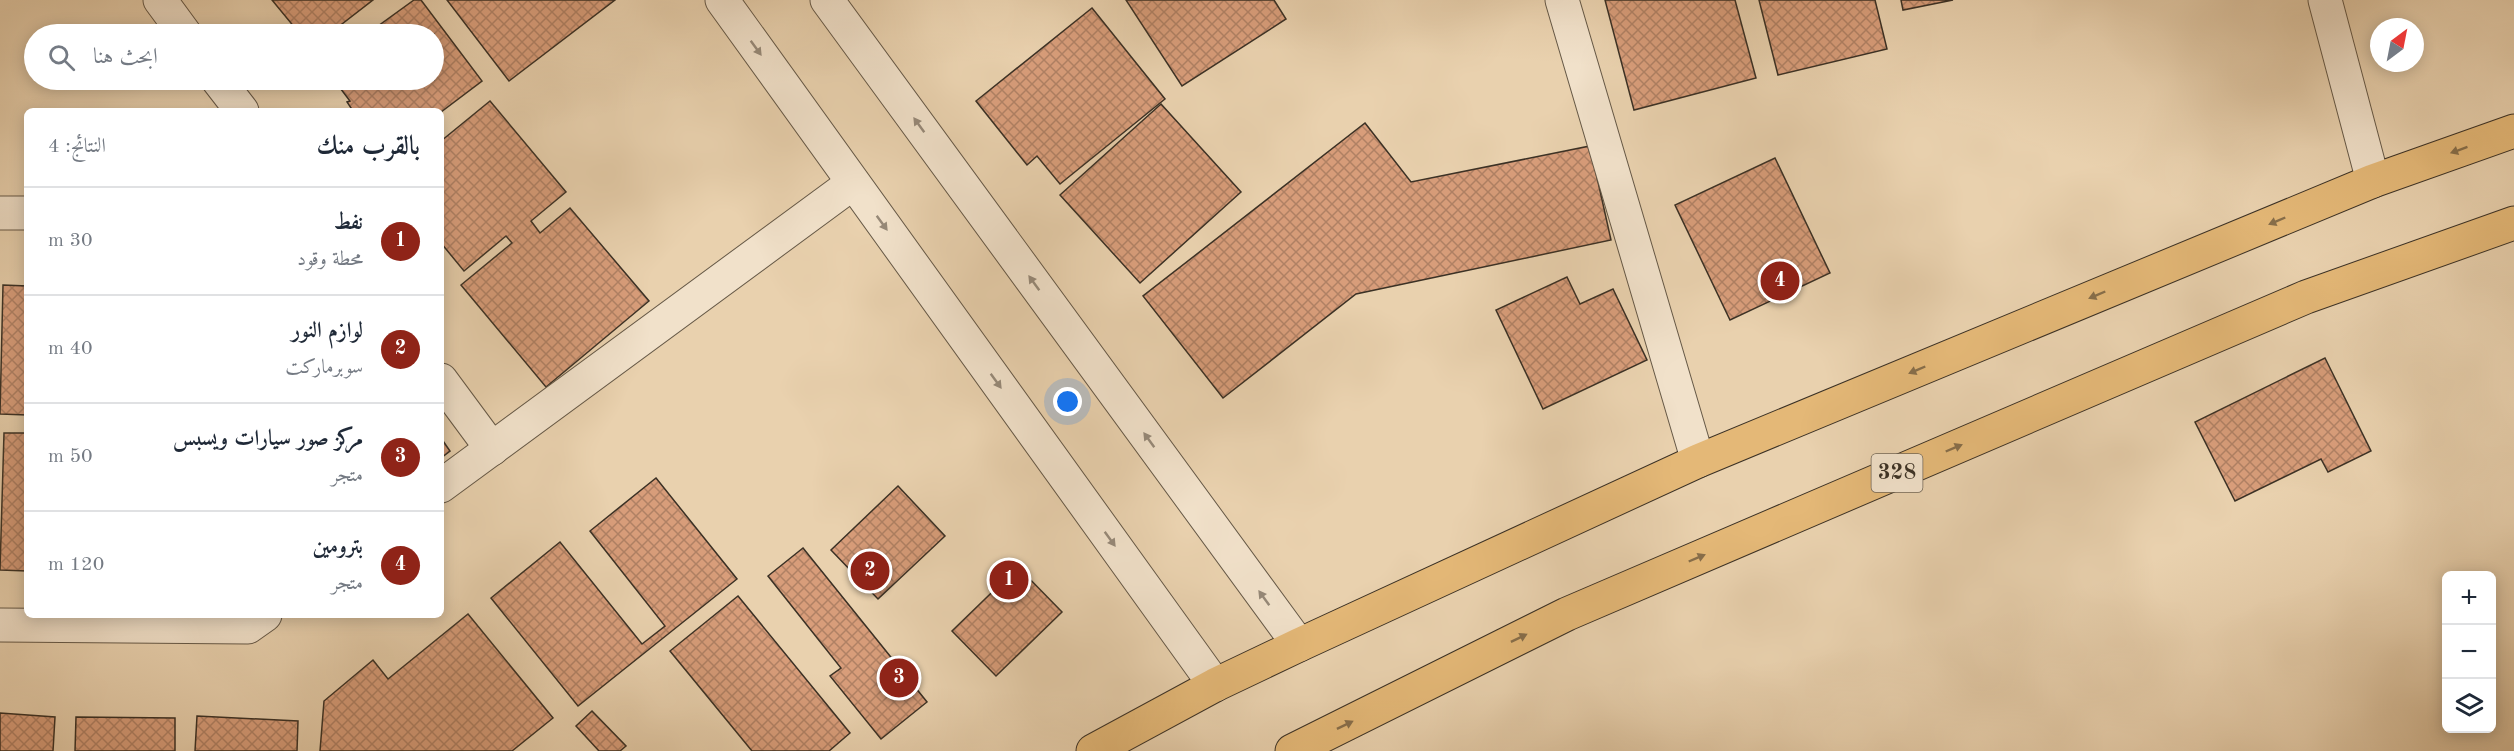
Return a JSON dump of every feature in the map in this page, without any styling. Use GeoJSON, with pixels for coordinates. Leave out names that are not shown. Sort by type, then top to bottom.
{"type":"FeatureCollection","features":[{"type":"Feature","properties":{"kind":"main road"},"geometry":{"type":"LineString","coordinates":[[1093,751],[1215,685],[1698,461],[2373,181],[2514,131]]}},
{"type":"Feature","properties":{"kind":"main road","name":"328"},"geometry":{"type":"LineString","coordinates":[[1292,751],[1567,614],[2306,297],[2514,223]]}},
{"type":"Feature","properties":{"kind":"street"},"geometry":{"type":"LineString","coordinates":[[160,0],[178,24]]}},
{"type":"Feature","properties":{"kind":"street"},"geometry":{"type":"LineString","coordinates":[[722,0],[1215,685]]}},
{"type":"Feature","properties":{"kind":"street"},"geometry":{"type":"LineString","coordinates":[[827,0],[1299,645]]}},
{"type":"Feature","properties":{"kind":"street"},"geometry":{"type":"LineString","coordinates":[[1563,0],[1698,461]]}},
{"type":"Feature","properties":{"kind":"street"},"geometry":{"type":"LineString","coordinates":[[2325,0],[2373,181]]}},
{"type":"Feature","properties":{"kind":"street"},"geometry":{"type":"LineString","coordinates":[[226,90],[240,108]]}},
{"type":"Feature","properties":{"kind":"street"},"geometry":{"type":"LineString","coordinates":[[444,484],[853,183]]}},
{"type":"Feature","properties":{"kind":"street"},"geometry":{"type":"LineString","coordinates":[[0,213],[24,213]]}},
{"type":"Feature","properties":{"kind":"street"},"geometry":{"type":"LineString","coordinates":[[444,384],[492,449]]}},
{"type":"Feature","properties":{"kind":"street"},"geometry":{"type":"LineString","coordinates":[[0,626],[248,627],[261,618]]}},
{"type":"Feature","properties":{"kind":"building"},"geometry":{"type":"Polygon","coordinates":[[[272,0],[373,0],[342,24],[292,24],[272,0]]]}},
{"type":"Feature","properties":{"kind":"building"},"geometry":{"type":"Polygon","coordinates":[[[414,0],[421,0],[439,24],[381,24],[414,0]]]}},
{"type":"Feature","properties":{"kind":"building"},"geometry":{"type":"Polygon","coordinates":[[[447,0],[615,0],[509,81],[447,0]]]}},
{"type":"Feature","properties":{"kind":"building"},"geometry":{"type":"Polygon","coordinates":[[[1126,0],[1274,0],[1286,19],[1182,86],[1126,0]]]}},
{"type":"Feature","properties":{"kind":"building"},"geometry":{"type":"Polygon","coordinates":[[[1605,0],[1735,0],[1756,78],[1634,110],[1605,0]]]}},
{"type":"Feature","properties":{"kind":"building"},"geometry":{"type":"Polygon","coordinates":[[[1759,0],[1875,0],[1887,49],[1778,75],[1759,0]]]}},
{"type":"Feature","properties":{"kind":"building"},"geometry":{"type":"Polygon","coordinates":[[[1901,0],[1953,0],[1903,10],[1901,0]]]}},
{"type":"Feature","properties":{"kind":"building"},"geometry":{"type":"Polygon","coordinates":[[[1092,8],[1165,99],[1060,184],[1037,156],[1027,165],[976,101],[1092,8]]]}},
{"type":"Feature","properties":{"kind":"building"},"geometry":{"type":"Polygon","coordinates":[[[444,31],[482,81],[444,110],[351,108],[347,102],[350,101],[342,90],[444,90],[444,31]]]}},
{"type":"Feature","properties":{"kind":"building"},"geometry":{"type":"Polygon","coordinates":[[[490,101],[566,192],[531,221],[540,233],[570,208],[649,301],[546,387],[461,285],[512,243],[506,236],[464,271],[444,247],[444,139],[490,101]]]}},
{"type":"Feature","properties":{"kind":"building"},"geometry":{"type":"Polygon","coordinates":[[[1161,104],[1241,192],[1140,283],[1060,195],[1161,104]]]}},
{"type":"Feature","properties":{"kind":"building"},"geometry":{"type":"Polygon","coordinates":[[[1365,123],[1411,182],[1590,146],[1611,240],[1356,294],[1223,398],[1143,296],[1365,123]]]}},
{"type":"Feature","properties":{"kind":"building"},"geometry":{"type":"Polygon","coordinates":[[[1775,158],[1830,273],[1730,320],[1675,205],[1775,158]]]}},
{"type":"Feature","properties":{"kind":"building"},"geometry":{"type":"Polygon","coordinates":[[[1567,277],[1580,304],[1613,289],[1647,360],[1543,409],[1496,310],[1567,277]]]}},
{"type":"Feature","properties":{"kind":"building"},"geometry":{"type":"Polygon","coordinates":[[[3,285],[24,286],[24,415],[0,414],[3,285]]]}},
{"type":"Feature","properties":{"kind":"building"},"geometry":{"type":"Polygon","coordinates":[[[2325,358],[2371,451],[2328,472],[2321,459],[2235,501],[2195,422],[2325,358]]]}},
{"type":"Feature","properties":{"kind":"building"},"geometry":{"type":"Polygon","coordinates":[[[4,433],[24,433],[24,571],[0,570],[4,433]]]}},
{"type":"Feature","properties":{"kind":"building"},"geometry":{"type":"Polygon","coordinates":[[[444,442],[450,451],[444,456],[444,442]]]}},
{"type":"Feature","properties":{"kind":"building"},"geometry":{"type":"Polygon","coordinates":[[[656,478],[737,579],[578,706],[491,598],[560,542],[642,644],[665,626],[590,531],[656,478]]]}},
{"type":"Feature","properties":{"kind":"building"},"geometry":{"type":"Polygon","coordinates":[[[898,486],[945,536],[878,599],[831,550],[898,486]]]}},
{"type":"Feature","properties":{"kind":"building"},"geometry":{"type":"Polygon","coordinates":[[[803,548],[927,702],[881,739],[830,676],[841,668],[768,576],[803,548]]]}},
{"type":"Feature","properties":{"kind":"building"},"geometry":{"type":"Polygon","coordinates":[[[1018,567],[1062,612],[996,676],[952,631],[1018,567]]]}},
{"type":"Feature","properties":{"kind":"building"},"geometry":{"type":"Polygon","coordinates":[[[738,596],[850,733],[829,751],[752,751],[670,651],[738,596]]]}},
{"type":"Feature","properties":{"kind":"building"},"geometry":{"type":"Polygon","coordinates":[[[468,614],[553,718],[512,751],[320,751],[324,701],[373,660],[388,679],[468,614]]]}},
{"type":"Feature","properties":{"kind":"building"},"geometry":{"type":"Polygon","coordinates":[[[592,711],[626,746],[620,751],[599,751],[576,726],[592,711]]]}},
{"type":"Feature","properties":{"kind":"building"},"geometry":{"type":"Polygon","coordinates":[[[0,713],[55,717],[53,751],[0,751],[0,713]]]}},
{"type":"Feature","properties":{"kind":"building"},"geometry":{"type":"Polygon","coordinates":[[[197,716],[298,721],[297,751],[195,751],[197,716]]]}},
{"type":"Feature","properties":{"kind":"building"},"geometry":{"type":"Polygon","coordinates":[[[76,717],[175,718],[175,751],[75,751],[76,717]]]}},
{"type":"Feature","properties":{"kind":"place","name":"بترومين"},"geometry":{"type":"Point","coordinates":[1780,281]}},
{"type":"Feature","properties":{"kind":"place","name":"لوازم النور"},"geometry":{"type":"Point","coordinates":[870,571]}},
{"type":"Feature","properties":{"kind":"place","name":"نفط"},"geometry":{"type":"Point","coordinates":[1009,580]}},
{"type":"Feature","properties":{"kind":"place","name":"مركز صور سيارات ويسبس"},"geometry":{"type":"Point","coordinates":[899,678]}}]}
